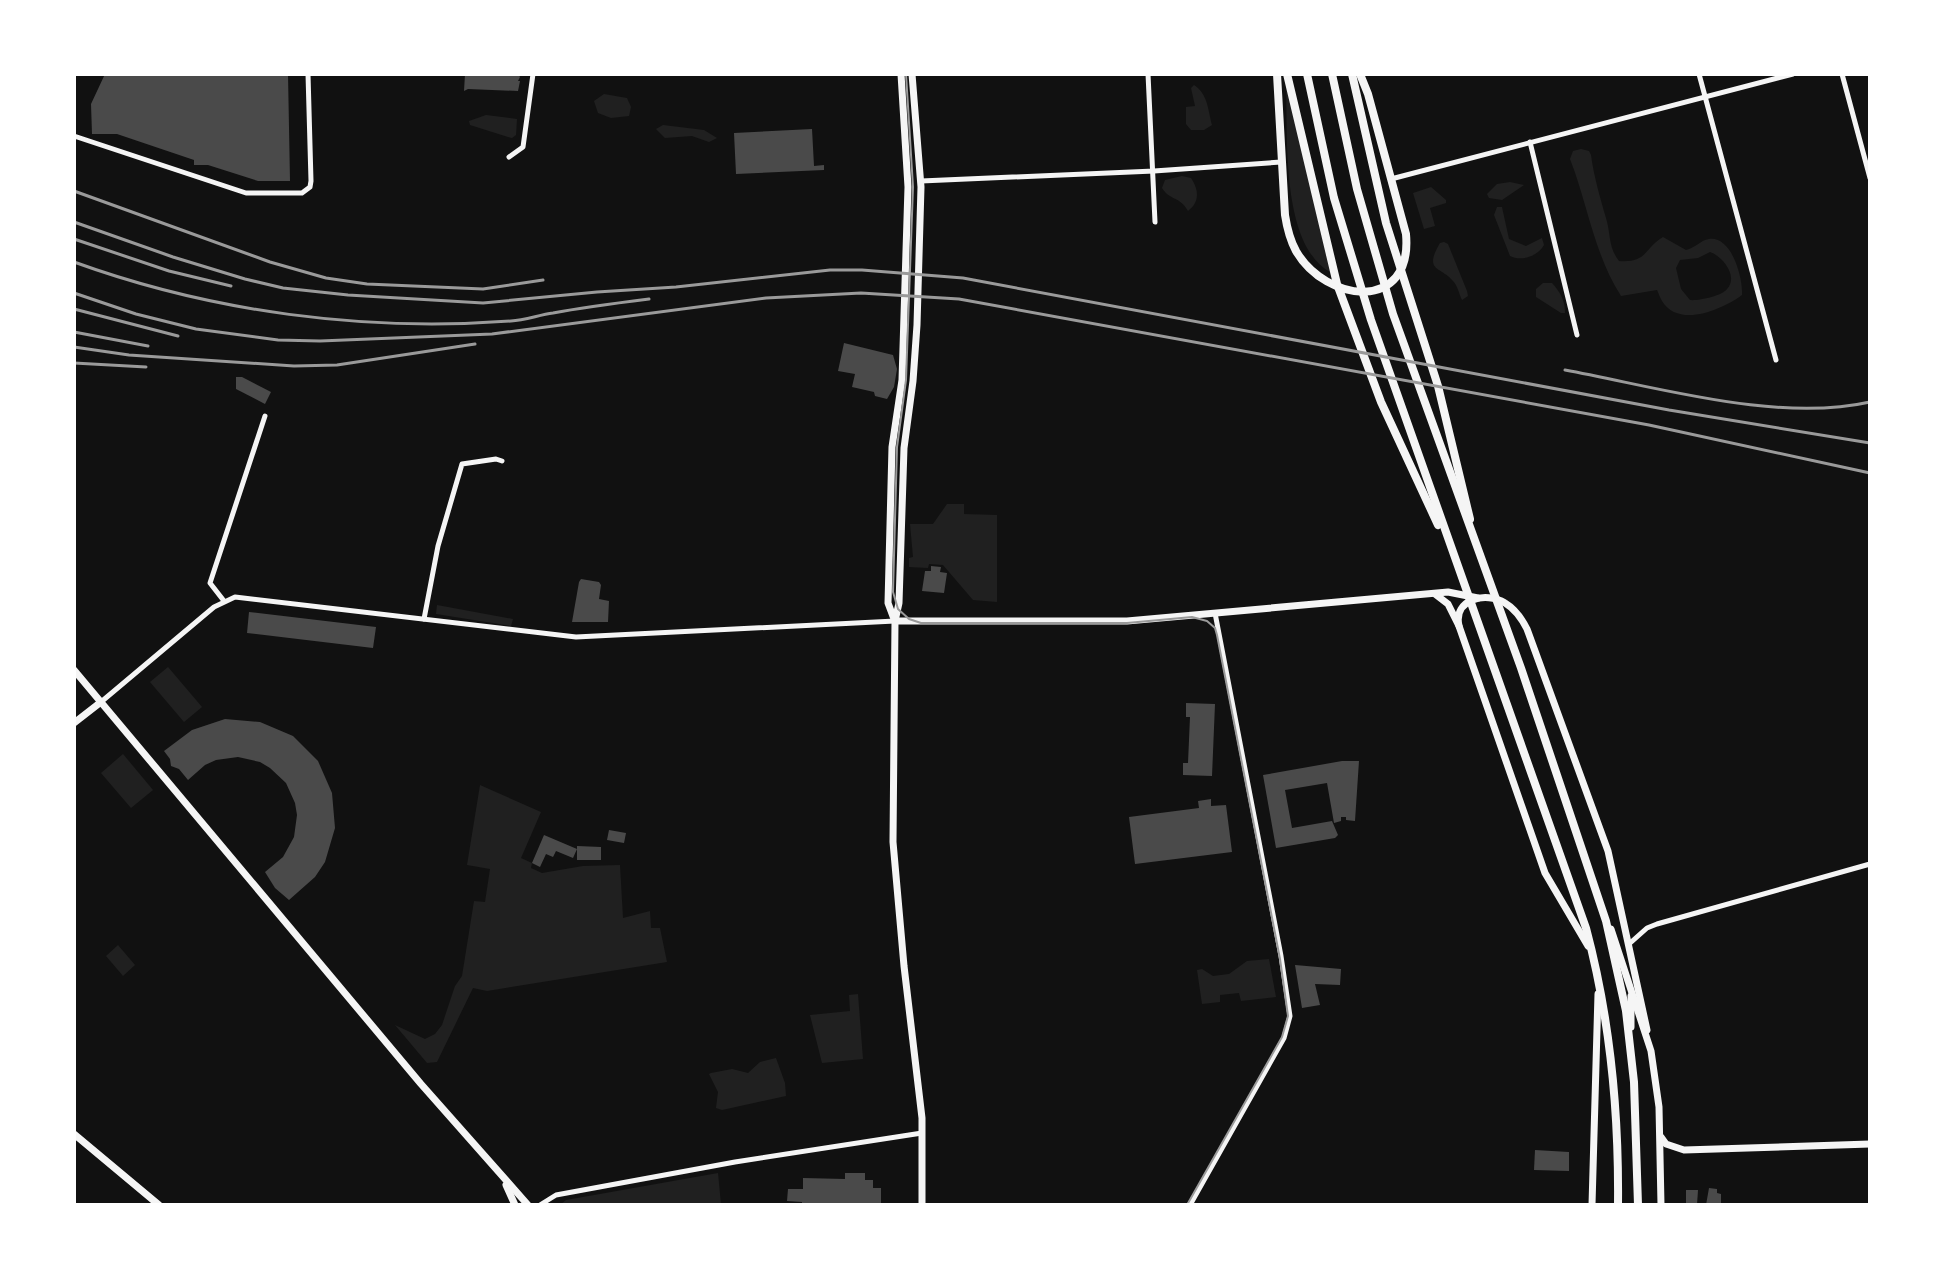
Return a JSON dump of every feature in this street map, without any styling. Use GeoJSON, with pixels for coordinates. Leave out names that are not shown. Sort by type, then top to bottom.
{"type":"FeatureCollection","features":[{"type":"Feature","properties":{"kind":"main road"},"geometry":{"type":"LineString","coordinates":[[1277,74],[1285,215],[1296,251],[1320,277],[1337,287],[1355,291],[1378,290],[1392,283],[1403,270],[1408,255],[1406,234],[1360,74]]}},
{"type":"Feature","properties":{"kind":"main road"},"geometry":{"type":"LineString","coordinates":[[1287,74],[1337,284],[1381,402],[1458,570]]}},
{"type":"Feature","properties":{"kind":"main road"},"geometry":{"type":"LineString","coordinates":[[1307,74],[1346,243],[1458,570],[1576,897],[1592,952],[1610,1045],[1616,1107],[1618,1205]]}},
{"type":"Feature","properties":{"kind":"main road"},"geometry":{"type":"LineString","coordinates":[[1332,74],[1357,189],[1379,268],[1479,558],[1521,668],[1597,889],[1613,948],[1631,1053],[1638,1205]]}},
{"type":"Feature","properties":{"kind":"main road"},"geometry":{"type":"LineString","coordinates":[[1352,74],[1386,223],[1438,386],[1479,558]]}},
{"type":"Feature","properties":{"kind":"street"},"geometry":{"type":"LineString","coordinates":[[74,136],[246,193],[302,193],[310,187],[311,181],[308,74]]}},
{"type":"Feature","properties":{"kind":"street"},"geometry":{"type":"LineString","coordinates":[[509,157],[523,147],[533,74]]}},
{"type":"Feature","properties":{"kind":"street"},"geometry":{"type":"LineString","coordinates":[[895,621],[888,603],[891,480],[902,380],[908,187],[901,74]]}},
{"type":"Feature","properties":{"kind":"street"},"geometry":{"type":"LineString","coordinates":[[912,74],[921,184],[917,325],[904,448],[899,603],[895,621],[893,842],[922,1133],[922,1205]]}},
{"type":"Feature","properties":{"kind":"street"},"geometry":{"type":"LineString","coordinates":[[1148,74],[1155,222]]}},
{"type":"Feature","properties":{"kind":"street"},"geometry":{"type":"LineString","coordinates":[[1699,74],[1776,360]]}},
{"type":"Feature","properties":{"kind":"street"},"geometry":{"type":"LineString","coordinates":[[1390,179],[1793,74]]}},
{"type":"Feature","properties":{"kind":"street"},"geometry":{"type":"LineString","coordinates":[[1842,74],[1870,178]]}},
{"type":"Feature","properties":{"kind":"street"},"geometry":{"type":"LineString","coordinates":[[1530,142],[1577,335]]}},
{"type":"Feature","properties":{"kind":"street"},"geometry":{"type":"LineString","coordinates":[[921,184],[1282,162]]}},
{"type":"Feature","properties":{"kind":"street"},"geometry":{"type":"LineString","coordinates":[[224,601],[210,583],[265,416]]}},
{"type":"Feature","properties":{"kind":"street"},"geometry":{"type":"LineString","coordinates":[[424,619],[438,546],[462,464],[496,459],[502,461]]}},
{"type":"Feature","properties":{"kind":"street"},"geometry":{"type":"LineString","coordinates":[[74,723],[224,601],[235,597],[576,637],[895,621],[1113,621],[1448,592],[1493,598],[1508,605],[1527,629],[1608,851],[1651,1051],[1661,1137],[1661,1205]]}},
{"type":"Feature","properties":{"kind":"street"},"geometry":{"type":"LineString","coordinates":[[1433,593],[1448,604],[1459,626],[1545,873],[1592,952]]}},
{"type":"Feature","properties":{"kind":"street"},"geometry":{"type":"LineString","coordinates":[[1459,626],[1458,611],[1478,598]]}},
{"type":"Feature","properties":{"kind":"street"},"geometry":{"type":"LineString","coordinates":[[1190,1205],[1284,1038],[1290,1016],[1215,613]]}},
{"type":"Feature","properties":{"kind":"street"},"geometry":{"type":"LineString","coordinates":[[74,670],[528,1205]]}},
{"type":"Feature","properties":{"kind":"street"},"geometry":{"type":"LineString","coordinates":[[1629,944],[1647,928],[1657,924],[1870,864]]}},
{"type":"Feature","properties":{"kind":"street"},"geometry":{"type":"LineString","coordinates":[[1597,889],[1651,1051]]}},
{"type":"Feature","properties":{"kind":"street"},"geometry":{"type":"LineString","coordinates":[[1631,954],[1631,1053]]}},
{"type":"Feature","properties":{"kind":"street"},"geometry":{"type":"LineString","coordinates":[[1592,1205],[1599,984]]}},
{"type":"Feature","properties":{"kind":"street"},"geometry":{"type":"LineString","coordinates":[[540,1205],[556,1195],[735,1162],[922,1133]]}},
{"type":"Feature","properties":{"kind":"street"},"geometry":{"type":"LineString","coordinates":[[74,1134],[159,1204]]}},
{"type":"Feature","properties":{"kind":"street"},"geometry":{"type":"LineString","coordinates":[[1661,1137],[1666,1144],[1684,1150],[1870,1144]]}},
{"type":"Feature","properties":{"kind":"street"},"geometry":{"type":"LineString","coordinates":[[503,1179],[515,1205]]}},
{"type":"Feature","properties":{"kind":"shaded area"},"geometry":{"type":"Polygon","coordinates":[[[1286,82],[1330,272],[1314,258],[1302,238],[1295,213],[1288,157],[1286,82]]]}},
{"type":"Feature","properties":{"kind":"shaded area"},"geometry":{"type":"Polygon","coordinates":[[[1194,85],[1205,98],[1212,125],[1204,130],[1191,130],[1186,124],[1186,107],[1195,106],[1191,88],[1194,85]]]}},
{"type":"Feature","properties":{"kind":"shaded area"},"geometry":{"type":"Polygon","coordinates":[[[604,94],[627,98],[631,107],[629,116],[611,118],[598,113],[594,101],[604,94]]]}},
{"type":"Feature","properties":{"kind":"shaded area"},"geometry":{"type":"Polygon","coordinates":[[[486,115],[517,119],[516,135],[512,138],[470,125],[469,121],[486,115]]]}},
{"type":"Feature","properties":{"kind":"shaded area"},"geometry":{"type":"Polygon","coordinates":[[[663,125],[704,130],[717,138],[709,142],[692,136],[665,138],[656,129],[663,125]]]}},
{"type":"Feature","properties":{"kind":"shaded area"},"geometry":{"type":"Polygon","coordinates":[[[1581,149],[1589,151],[1591,155],[1611,245],[1619,261],[1641,257],[1663,237],[1686,250],[1709,239],[1717,240],[1730,251],[1742,295],[1724,306],[1690,315],[1670,309],[1657,290],[1621,296],[1598,246],[1570,159],[1573,151],[1581,149]],[[1710,252],[1698,258],[1680,260],[1676,268],[1681,289],[1690,300],[1720,294],[1730,284],[1728,267],[1710,252]]]}},
{"type":"Feature","properties":{"kind":"shaded area"},"geometry":{"type":"Polygon","coordinates":[[[1182,176],[1191,178],[1197,191],[1195,204],[1188,211],[1162,188],[1165,180],[1182,176]]]}},
{"type":"Feature","properties":{"kind":"shaded area"},"geometry":{"type":"Polygon","coordinates":[[[1510,182],[1524,185],[1502,200],[1489,198],[1487,194],[1497,184],[1510,182]]]}},
{"type":"Feature","properties":{"kind":"shaded area"},"geometry":{"type":"Polygon","coordinates":[[[1431,187],[1446,203],[1430,208],[1435,226],[1424,229],[1413,193],[1431,187]]]}},
{"type":"Feature","properties":{"kind":"shaded area"},"geometry":{"type":"Polygon","coordinates":[[[1497,207],[1502,207],[1509,239],[1526,246],[1542,238],[1544,245],[1541,249],[1524,258],[1510,256],[1494,215],[1497,207]]]}},
{"type":"Feature","properties":{"kind":"shaded area"},"geometry":{"type":"Polygon","coordinates":[[[1444,242],[1448,244],[1467,291],[1468,296],[1462,300],[1455,283],[1433,264],[1435,252],[1444,242]]]}},
{"type":"Feature","properties":{"kind":"shaded area"},"geometry":{"type":"Polygon","coordinates":[[[1543,283],[1552,283],[1563,300],[1565,313],[1536,297],[1536,289],[1543,283]]]}},
{"type":"Feature","properties":{"kind":"shaded area"},"geometry":{"type":"Polygon","coordinates":[[[947,504],[964,504],[964,514],[997,515],[997,602],[973,600],[943,565],[909,567],[909,558],[913,557],[910,524],[933,524],[947,504]]]}},
{"type":"Feature","properties":{"kind":"shaded area"},"geometry":{"type":"Polygon","coordinates":[[[437,605],[513,619],[511,626],[436,614],[437,605]]]}},
{"type":"Feature","properties":{"kind":"shaded area"},"geometry":{"type":"Polygon","coordinates":[[[168,667],[202,707],[184,722],[150,682],[168,667]]]}},
{"type":"Feature","properties":{"kind":"shaded area"},"geometry":{"type":"Polygon","coordinates":[[[123,754],[153,790],[131,808],[101,773],[123,754]]]}},
{"type":"Feature","properties":{"kind":"shaded area"},"geometry":{"type":"Polygon","coordinates":[[[480,785],[541,812],[521,858],[532,863],[531,868],[542,873],[583,866],[620,865],[623,918],[650,911],[651,928],[660,928],[667,962],[487,991],[473,988],[437,1062],[427,1063],[395,1025],[425,1039],[435,1034],[442,1025],[455,986],[462,976],[474,901],[485,902],[490,869],[467,865],[480,785]]]}},
{"type":"Feature","properties":{"kind":"shaded area"},"geometry":{"type":"Polygon","coordinates":[[[118,945],[135,965],[123,976],[106,956],[118,945]]]}},
{"type":"Feature","properties":{"kind":"shaded area"},"geometry":{"type":"Polygon","coordinates":[[[1269,959],[1276,997],[1241,1001],[1239,993],[1220,995],[1220,1002],[1202,1004],[1197,970],[1202,969],[1213,976],[1229,974],[1247,961],[1269,959]]]}},
{"type":"Feature","properties":{"kind":"shaded area"},"geometry":{"type":"Polygon","coordinates":[[[858,994],[863,1059],[822,1063],[810,1015],[850,1011],[849,995],[858,994]]]}},
{"type":"Feature","properties":{"kind":"shaded area"},"geometry":{"type":"Polygon","coordinates":[[[776,1058],[786,1096],[722,1110],[716,1108],[718,1092],[709,1074],[732,1069],[748,1073],[760,1062],[776,1058]]]}},
{"type":"Feature","properties":{"kind":"shaded area"},"geometry":{"type":"Polygon","coordinates":[[[718,1173],[721,1205],[560,1205],[566,1200],[718,1173]]]}},
{"type":"Feature","properties":{"kind":"building"},"geometry":{"type":"Polygon","coordinates":[[[105,74],[288,74],[290,181],[258,181],[208,165],[194,165],[194,160],[117,134],[92,134],[91,104],[105,74]]]}},
{"type":"Feature","properties":{"kind":"building"},"geometry":{"type":"Polygon","coordinates":[[[465,74],[518,74],[518,91],[464,91],[465,74]]]}},
{"type":"Feature","properties":{"kind":"building"},"geometry":{"type":"Polygon","coordinates":[[[812,129],[814,166],[824,165],[824,170],[736,174],[734,133],[812,129]]]}},
{"type":"Feature","properties":{"kind":"building"},"geometry":{"type":"Polygon","coordinates":[[[844,343],[893,355],[897,369],[894,387],[887,399],[875,396],[874,392],[852,387],[855,374],[838,371],[844,343]]]}},
{"type":"Feature","properties":{"kind":"building"},"geometry":{"type":"Polygon","coordinates":[[[236,377],[271,392],[265,404],[236,389],[236,377]]]}},
{"type":"Feature","properties":{"kind":"building"},"geometry":{"type":"Polygon","coordinates":[[[931,566],[941,567],[940,572],[947,573],[944,593],[922,591],[925,571],[931,571],[931,566]]]}},
{"type":"Feature","properties":{"kind":"building"},"geometry":{"type":"Polygon","coordinates":[[[581,579],[601,585],[599,599],[609,601],[608,622],[572,622],[581,579]]]}},
{"type":"Feature","properties":{"kind":"building"},"geometry":{"type":"Polygon","coordinates":[[[249,612],[376,627],[373,648],[247,633],[249,612]]]}},
{"type":"Feature","properties":{"kind":"building"},"geometry":{"type":"Polygon","coordinates":[[[1186,703],[1215,704],[1212,776],[1183,775],[1183,763],[1188,763],[1190,717],[1186,717],[1186,703]]]}},
{"type":"Feature","properties":{"kind":"building"},"geometry":{"type":"Polygon","coordinates":[[[225,719],[260,722],[293,736],[318,761],[332,793],[335,828],[325,862],[315,877],[289,900],[275,888],[265,872],[283,857],[294,837],[297,815],[286,783],[260,762],[238,757],[205,765],[188,780],[179,769],[171,766],[164,751],[192,730],[225,719]]]}},
{"type":"Feature","properties":{"kind":"building"},"geometry":{"type":"Polygon","coordinates":[[[1342,761],[1359,761],[1355,821],[1341,817],[1341,821],[1334,823],[1327,783],[1285,790],[1292,828],[1332,821],[1338,835],[1276,848],[1263,775],[1342,761]]]}},
{"type":"Feature","properties":{"kind":"building"},"geometry":{"type":"Polygon","coordinates":[[[1211,799],[1211,806],[1226,805],[1232,852],[1135,864],[1129,817],[1199,808],[1198,801],[1211,799]]]}},
{"type":"Feature","properties":{"kind":"building"},"geometry":{"type":"Polygon","coordinates":[[[609,830],[626,833],[624,843],[607,840],[609,830]]]}},
{"type":"Feature","properties":{"kind":"building"},"geometry":{"type":"Polygon","coordinates":[[[544,835],[577,849],[573,858],[556,851],[553,857],[546,854],[540,867],[532,863],[544,835]]]}},
{"type":"Feature","properties":{"kind":"building"},"geometry":{"type":"Polygon","coordinates":[[[577,846],[601,847],[601,860],[577,860],[577,846]]]}},
{"type":"Feature","properties":{"kind":"building"},"geometry":{"type":"Polygon","coordinates":[[[1295,965],[1341,969],[1340,985],[1315,984],[1320,1005],[1302,1008],[1295,965]]]}},
{"type":"Feature","properties":{"kind":"building"},"geometry":{"type":"Polygon","coordinates":[[[1535,1150],[1569,1152],[1569,1171],[1534,1170],[1535,1150]]]}},
{"type":"Feature","properties":{"kind":"building"},"geometry":{"type":"Polygon","coordinates":[[[845,1173],[865,1173],[865,1180],[873,1180],[873,1188],[881,1188],[881,1205],[802,1205],[802,1202],[787,1201],[788,1189],[803,1189],[803,1178],[845,1179],[845,1173]]]}},
{"type":"Feature","properties":{"kind":"building"},"geometry":{"type":"Polygon","coordinates":[[[1709,1188],[1717,1189],[1717,1193],[1721,1194],[1721,1205],[1706,1205],[1709,1188]]]}},
{"type":"Feature","properties":{"kind":"building"},"geometry":{"type":"Polygon","coordinates":[[[1686,1190],[1698,1190],[1697,1205],[1686,1205],[1686,1190]]]}},
{"type":"Feature","properties":{"kind":"tram line"},"geometry":{"type":"LineString","coordinates":[[906,74],[913,187],[906,380],[897,447],[893,592],[898,609],[909,619],[921,623],[1127,623],[1192,617],[1207,621],[1215,628],[1217,635],[1280,959],[1288,1016],[1282,1037],[1187,1205]]}},
{"type":"Feature","properties":{"kind":"railway"},"geometry":{"type":"LineString","coordinates":[[74,191],[270,262],[326,278],[367,284],[483,289],[543,280]]}},
{"type":"Feature","properties":{"kind":"railway"},"geometry":{"type":"LineString","coordinates":[[74,222],[245,279],[283,288],[348,295],[483,303],[830,270],[963,278],[1669,410],[1870,443]]}},
{"type":"Feature","properties":{"kind":"railway"},"geometry":{"type":"LineString","coordinates":[[74,239],[169,271],[231,286]]}},
{"type":"Feature","properties":{"kind":"railway"},"geometry":{"type":"LineString","coordinates":[[74,262],[180,294],[234,306],[345,320],[456,324],[511,321],[649,299]]}},
{"type":"Feature","properties":{"kind":"railway"},"geometry":{"type":"LineString","coordinates":[[74,293],[136,314],[196,329],[278,340],[320,341],[492,334],[766,298],[861,293],[959,299],[1649,425],[1870,473]]}},
{"type":"Feature","properties":{"kind":"railway"},"geometry":{"type":"LineString","coordinates":[[74,309],[178,336]]}},
{"type":"Feature","properties":{"kind":"railway"},"geometry":{"type":"LineString","coordinates":[[74,332],[148,346]]}},
{"type":"Feature","properties":{"kind":"railway"},"geometry":{"type":"LineString","coordinates":[[74,347],[129,355],[294,366],[337,365],[475,344]]}},
{"type":"Feature","properties":{"kind":"railway"},"geometry":{"type":"LineString","coordinates":[[74,363],[146,367]]}},
{"type":"Feature","properties":{"kind":"railway"},"geometry":{"type":"LineString","coordinates":[[1565,370],[1757,406],[1834,407],[1870,402]]}}]}
